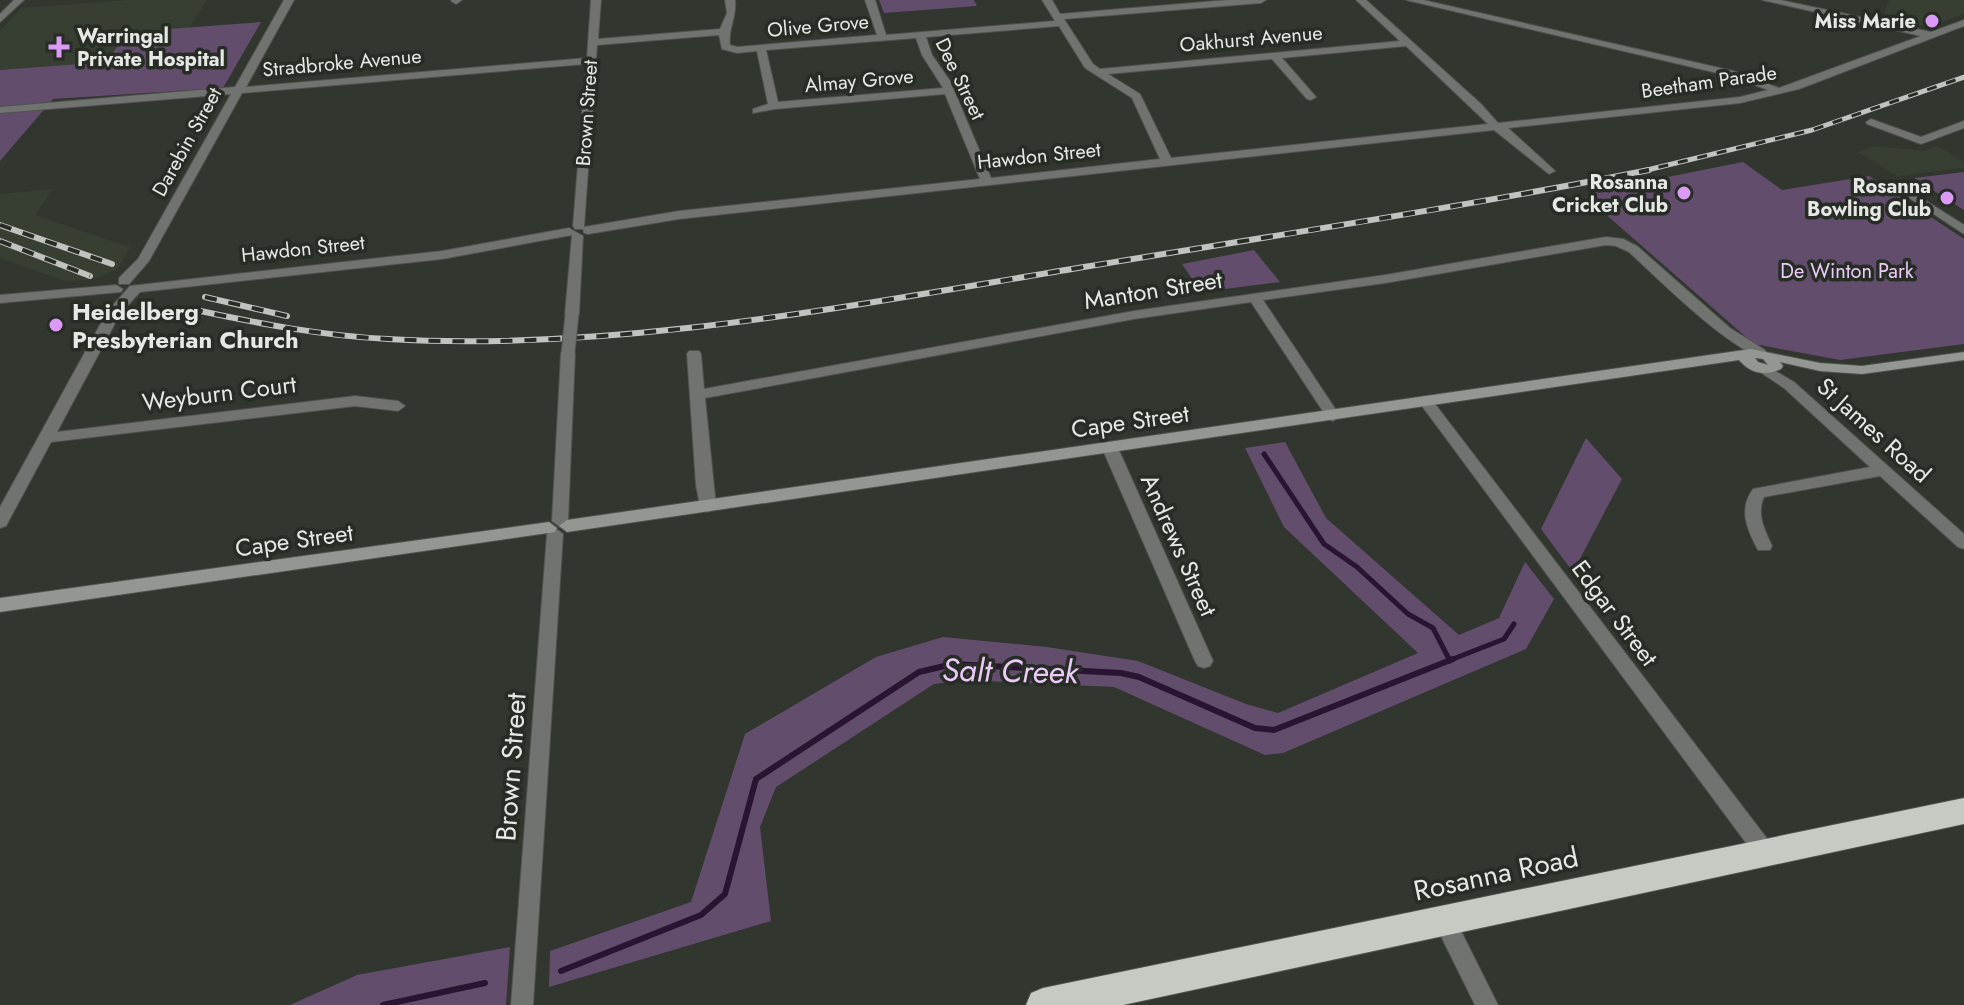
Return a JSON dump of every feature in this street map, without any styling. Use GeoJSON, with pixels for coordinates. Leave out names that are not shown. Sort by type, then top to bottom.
{"type":"FeatureCollection","features":[{"type":"Feature","properties":{"kind":"highway","name":"Rosanna Road"},"geometry":{"type":"LineString","coordinates":[[1043,1005],[1964,811]]}},
{"type":"Feature","properties":{"kind":"street"},"geometry":{"type":"LineString","coordinates":[[1,18],[19,0]]}},
{"type":"Feature","properties":{"kind":"street","name":"Darebin Street"},"geometry":{"type":"LineString","coordinates":[[129,285],[289,0]]}},
{"type":"Feature","properties":{"kind":"street","name":"Brown Street"},"geometry":{"type":"LineString","coordinates":[[522,1005],[596,0]]}},
{"type":"Feature","properties":{"kind":"street"},"geometry":{"type":"LineString","coordinates":[[593,42],[724,32],[732,13],[730,0]]}},
{"type":"Feature","properties":{"kind":"street"},"geometry":{"type":"LineString","coordinates":[[870,0],[883,39]]}},
{"type":"Feature","properties":{"kind":"street"},"geometry":{"type":"LineString","coordinates":[[1047,0],[1086,63],[1136,96],[1167,162]]}},
{"type":"Feature","properties":{"kind":"street","name":"Olive Grove"},"geometry":{"type":"LineString","coordinates":[[724,32],[725,47],[729,49],[761,49],[1261,0]]}},
{"type":"Feature","properties":{"kind":"street"},"geometry":{"type":"LineString","coordinates":[[1361,0],[1549,171]]}},
{"type":"Feature","properties":{"kind":"street"},"geometry":{"type":"LineString","coordinates":[[1411,0],[1714,69],[1779,91]]}},
{"type":"Feature","properties":{"kind":"street"},"geometry":{"type":"LineString","coordinates":[[1767,0],[1934,34]]}},
{"type":"Feature","properties":{"kind":"street","name":"Beetham Parade"},"geometry":{"type":"LineString","coordinates":[[1500,126],[1762,96],[1964,23]]}},
{"type":"Feature","properties":{"kind":"street","name":"Dee Street"},"geometry":{"type":"LineString","coordinates":[[920,35],[987,182]]}},
{"type":"Feature","properties":{"kind":"street","name":"Oakhurst Avenue"},"geometry":{"type":"LineString","coordinates":[[1097,72],[1409,43]]}},
{"type":"Feature","properties":{"kind":"street","name":"Almay Grove"},"geometry":{"type":"LineString","coordinates":[[761,49],[774,106]]}},
{"type":"Feature","properties":{"kind":"street"},"geometry":{"type":"LineString","coordinates":[[1274,55],[1311,97]]}},
{"type":"Feature","properties":{"kind":"street","name":"Stradbroke Avenue"},"geometry":{"type":"LineString","coordinates":[[0,110],[591,61]]}},
{"type":"Feature","properties":{"kind":"street"},"geometry":{"type":"LineString","coordinates":[[1714,69],[1747,82],[1762,96]]}},
{"type":"Feature","properties":{"kind":"street","name":"Almay Grove"},"geometry":{"type":"LineString","coordinates":[[757,111],[774,106],[948,91]]}},
{"type":"Feature","properties":{"kind":"street"},"geometry":{"type":"LineString","coordinates":[[1871,122],[1921,141],[1964,124]]}},
{"type":"Feature","properties":{"kind":"street","name":"Hawdon Street"},"geometry":{"type":"LineString","coordinates":[[0,299],[442,255],[679,215],[1500,126]]}},
{"type":"Feature","properties":{"kind":"street"},"geometry":{"type":"LineString","coordinates":[[1898,186],[1964,230]]}},
{"type":"Feature","properties":{"kind":"street","name":"Manton Street"},"geometry":{"type":"LineString","coordinates":[[697,395],[990,339],[1254,296],[1385,279],[1598,242],[1617,242]]}},
{"type":"Feature","properties":{"kind":"street","name":"St James Road"},"geometry":{"type":"LineString","coordinates":[[1617,242],[1636,252],[1761,360],[1964,543]]}},
{"type":"Feature","properties":{"kind":"street"},"geometry":{"type":"LineString","coordinates":[[0,522],[129,285]]}},
{"type":"Feature","properties":{"kind":"street"},"geometry":{"type":"LineString","coordinates":[[1254,296],[1333,416]]}},
{"type":"Feature","properties":{"kind":"street"},"geometry":{"type":"LineString","coordinates":[[694,354],[708,506]]}},
{"type":"Feature","properties":{"kind":"street","name":"Cape Street"},"geometry":{"type":"LineString","coordinates":[[0,605],[1700,364],[1761,360],[1862,370],[1964,356]]}},
{"type":"Feature","properties":{"kind":"street","name":"Weyburn Court"},"geometry":{"type":"LineString","coordinates":[[45,438],[355,401],[398,406]]}},
{"type":"Feature","properties":{"kind":"street","name":"Edgar Street"},"geometry":{"type":"LineString","coordinates":[[1427,403],[1765,852]]}},
{"type":"Feature","properties":{"kind":"street","name":"Andrews Street"},"geometry":{"type":"LineString","coordinates":[[1110,448],[1204,661]]}},
{"type":"Feature","properties":{"kind":"street"},"geometry":{"type":"LineString","coordinates":[[1764,546],[1752,514],[1755,497],[1759,493],[1883,470]]}},
{"type":"Feature","properties":{"kind":"street","name":"Cape Street"},"geometry":{"type":"LineString","coordinates":[[0,612],[46,600]]}},
{"type":"Feature","properties":{"kind":"street"},"geometry":{"type":"LineString","coordinates":[[1444,920],[1487,1005]]}},
{"type":"Feature","properties":{"kind":"shaded area","name":"Warringal Private Hospital"},"geometry":{"type":"Polygon","coordinates":[[[130,0],[207,0],[189,28],[128,33],[105,63],[0,70],[0,31],[21,8],[130,0]]]}},
{"type":"Feature","properties":{"kind":"shaded area"},"geometry":{"type":"Polygon","coordinates":[[[1889,0],[1964,0],[1964,14],[1927,27],[1883,18],[1889,0]]]}},
{"type":"Feature","properties":{"kind":"shaded area"},"geometry":{"type":"Polygon","coordinates":[[[1875,146],[1925,151],[1937,146],[1964,162],[1964,168],[1897,176],[1858,152],[1875,146]]]}},
{"type":"Feature","properties":{"kind":"shaded area"},"geometry":{"type":"Polygon","coordinates":[[[53,189],[35,215],[130,247],[118,269],[94,279],[67,282],[0,258],[0,194],[53,189]]]}},
{"type":"Feature","properties":{"kind":"green space"},"geometry":{"type":"Polygon","coordinates":[[[879,0],[974,0],[977,6],[884,13],[879,0]]]}},
{"type":"Feature","properties":{"kind":"green space"},"geometry":{"type":"Polygon","coordinates":[[[261,22],[223,88],[53,99],[0,161],[0,70],[106,62],[128,32],[261,22]]]}},
{"type":"Feature","properties":{"kind":"green space","name":"De Winton Park"},"geometry":{"type":"Polygon","coordinates":[[[1743,162],[1782,190],[1869,176],[1964,239],[1964,344],[1840,360],[1754,344],[1586,197],[1590,196],[1587,193],[1743,162]]]}},
{"type":"Feature","properties":{"kind":"green space"},"geometry":{"type":"Polygon","coordinates":[[[1964,172],[1964,210],[1914,178],[1964,172]]]}},
{"type":"Feature","properties":{"kind":"green space"},"geometry":{"type":"Polygon","coordinates":[[[1254,250],[1280,282],[1201,292],[1182,264],[1254,250]]]}},
{"type":"Feature","properties":{"kind":"green space"},"geometry":{"type":"Polygon","coordinates":[[[1586,438],[1622,479],[1573,572],[1541,529],[1586,438]]]}},
{"type":"Feature","properties":{"kind":"green space"},"geometry":{"type":"Polygon","coordinates":[[[1285,442],[1326,518],[1459,635],[1499,618],[1525,562],[1554,599],[1526,649],[1283,753],[1265,755],[1114,687],[965,680],[934,684],[776,787],[760,827],[771,921],[549,987],[550,951],[691,902],[745,734],[876,657],[943,637],[1047,647],[1138,661],[1246,704],[1278,713],[1418,653],[1284,527],[1245,448],[1285,442]]]}},
{"type":"Feature","properties":{"kind":"green space"},"geometry":{"type":"Polygon","coordinates":[[[510,947],[506,1005],[290,1005],[357,975],[510,947]]]}},
{"type":"Feature","properties":{"kind":"waterway"},"geometry":{"type":"LineString","coordinates":[[1264,454],[1324,544],[1357,567],[1408,614],[1433,628],[1450,660]]}},
{"type":"Feature","properties":{"kind":"waterway","name":"Salt Creek"},"geometry":{"type":"LineString","coordinates":[[1450,660],[1504,639],[1514,624]]}},
{"type":"Feature","properties":{"kind":"waterway","name":"Salt Creek"},"geometry":{"type":"LineString","coordinates":[[561,971],[701,915],[725,894],[756,779],[919,672],[953,664],[1121,673],[1139,677],[1255,728],[1274,730],[1450,660]]}},
{"type":"Feature","properties":{"kind":"waterway","name":"Salt Creek"},"geometry":{"type":"LineString","coordinates":[[383,1005],[485,983]]}},
{"type":"Feature","properties":{"kind":"railway"},"geometry":{"type":"LineString","coordinates":[[1640,172],[1812,130],[1964,77]]}},
{"type":"Feature","properties":{"kind":"railway"},"geometry":{"type":"LineString","coordinates":[[1640,172],[1649,170]]}},
{"type":"Feature","properties":{"kind":"railway"},"geometry":{"type":"LineString","coordinates":[[191,309],[289,328],[388,339],[560,339],[646,332],[817,311],[1433,210],[1640,172]]}},
{"type":"Feature","properties":{"kind":"railway"},"geometry":{"type":"LineString","coordinates":[[0,225],[112,264]]}},
{"type":"Feature","properties":{"kind":"railway"},"geometry":{"type":"LineString","coordinates":[[0,241],[90,276]]}},
{"type":"Feature","properties":{"kind":"railway"},"geometry":{"type":"LineString","coordinates":[[205,297],[287,316]]}},
{"type":"Feature","properties":{"kind":"place","name":"Miss Marie"},"geometry":{"type":"Point","coordinates":[1932,21]}},
{"type":"Feature","properties":{"kind":"place","name":"Warringal Private Hospital"},"geometry":{"type":"Point","coordinates":[59,47]}},
{"type":"Feature","properties":{"kind":"place","name":"Rosanna Cricket Club"},"geometry":{"type":"Point","coordinates":[1684,193]}},
{"type":"Feature","properties":{"kind":"place","name":"Rosanna Bowling Club"},"geometry":{"type":"Point","coordinates":[1947,198]}},
{"type":"Feature","properties":{"kind":"place","name":"Heidelberg Presbyterian Church"},"geometry":{"type":"Point","coordinates":[56,325]}}]}
